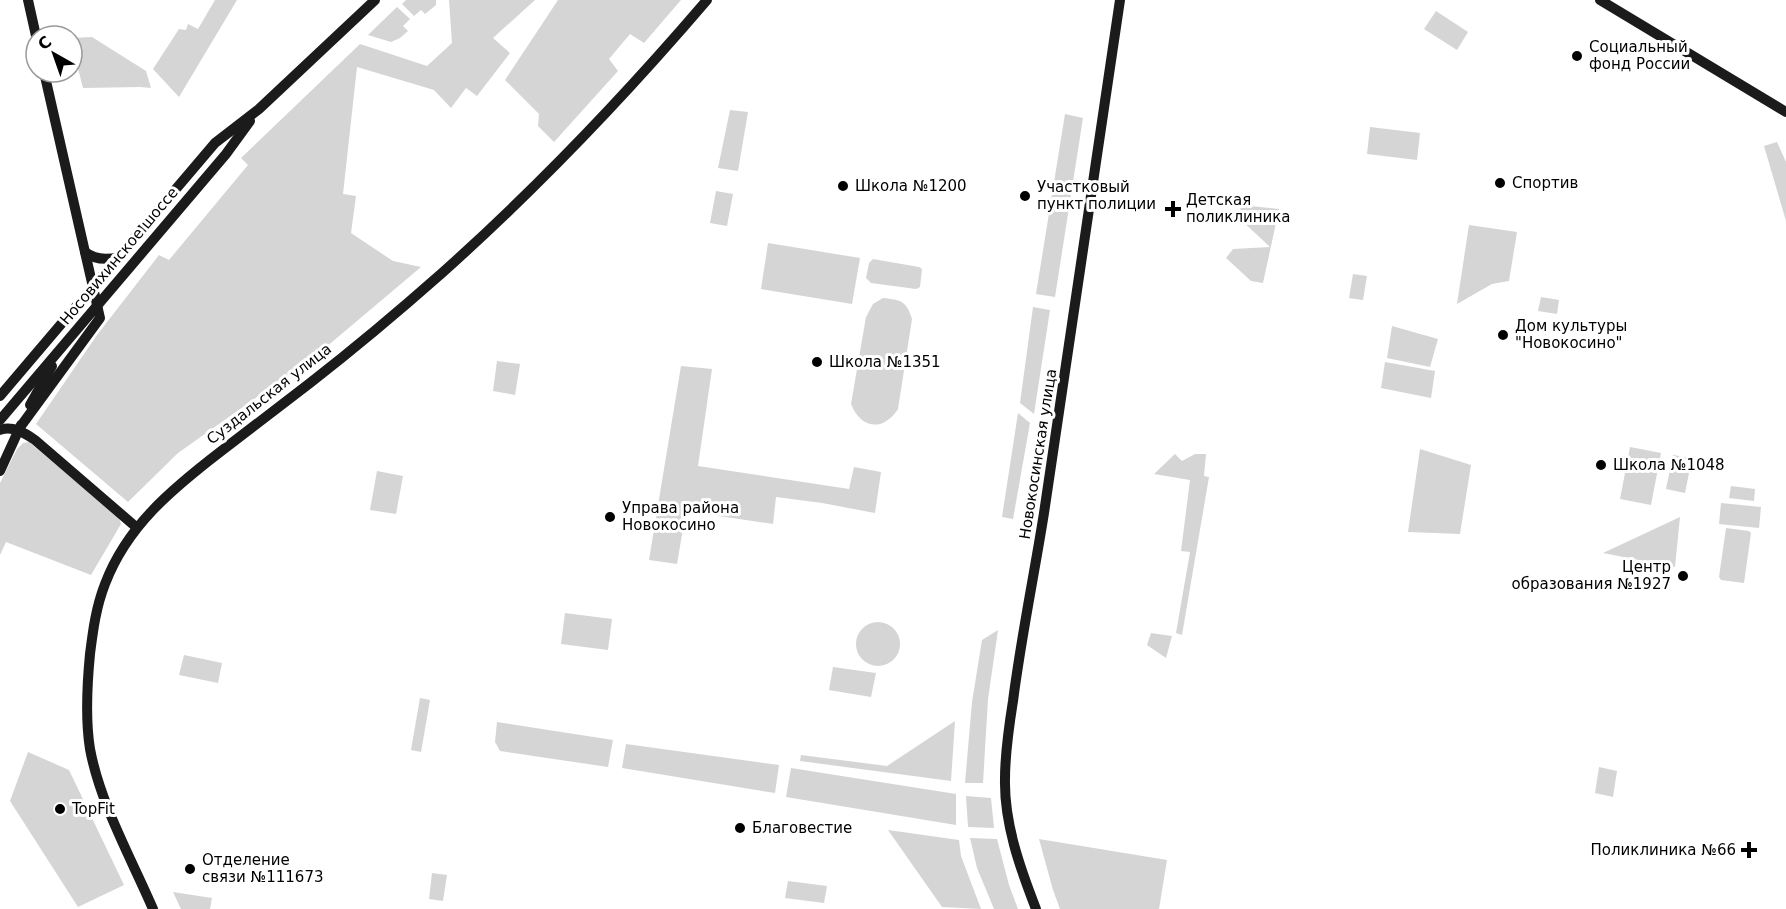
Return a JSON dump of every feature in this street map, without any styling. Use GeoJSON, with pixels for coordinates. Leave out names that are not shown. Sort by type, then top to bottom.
{"type":"FeatureCollection","features":[{"type":"Feature","properties":{"kind":"street"},"geometry":{"type":"LineString","coordinates":[[28,0],[33,24]]}},
{"type":"Feature","properties":{"kind":"street","name":"Носовихинское шоссе"},"geometry":{"type":"LineString","coordinates":[[0,396],[215,143],[260,109],[375,0]]}},
{"type":"Feature","properties":{"kind":"street","name":"Суздальская улица"},"geometry":{"type":"LineString","coordinates":[[153,909],[102,792],[90,748],[88,727],[88,673],[98,606],[113,566],[136,527],[180,483],[333,365],[501,218],[605,115],[707,0]]}},
{"type":"Feature","properties":{"kind":"street","name":"Новокосинская улица"},"geometry":{"type":"LineString","coordinates":[[1036,909],[1019,862],[1010,825],[1005,787],[1006,758],[1017,670],[1058,424],[1120,0]]}},
{"type":"Feature","properties":{"kind":"street"},"geometry":{"type":"LineString","coordinates":[[1600,0],[1786,112]]}},
{"type":"Feature","properties":{"kind":"street"},"geometry":{"type":"LineString","coordinates":[[18,430],[100,318],[47,84]]}},
{"type":"Feature","properties":{"kind":"street","name":"Носовихинское шоссе"},"geometry":{"type":"LineString","coordinates":[[0,420],[226,154],[260,109]]}},
{"type":"Feature","properties":{"kind":"street"},"geometry":{"type":"LineString","coordinates":[[85,252],[94,258],[119,257]]}},
{"type":"Feature","properties":{"kind":"street"},"geometry":{"type":"LineString","coordinates":[[0,471],[35,396],[66,342]]}},
{"type":"Feature","properties":{"kind":"street"},"geometry":{"type":"LineString","coordinates":[[0,430],[5,428],[18,430],[35,440],[136,527]]}},
{"type":"Feature","properties":{"kind":"shaded area"},"geometry":{"type":"Polygon","coordinates":[[[215,0],[237,0],[179,97],[153,69],[179,29],[186,30],[188,24],[198,29],[215,0]]]}},
{"type":"Feature","properties":{"kind":"shaded area"},"geometry":{"type":"Polygon","coordinates":[[[406,0],[436,0],[436,5],[425,14],[421,10],[414,16],[402,4],[406,0]]]}},
{"type":"Feature","properties":{"kind":"shaded area"},"geometry":{"type":"Polygon","coordinates":[[[449,0],[535,0],[493,38],[510,53],[477,96],[466,88],[451,108],[434,90],[357,67],[343,194],[356,196],[351,233],[393,261],[421,267],[319,353],[178,453],[128,502],[36,424],[97,335],[159,255],[169,260],[248,165],[241,158],[360,44],[427,66],[452,43],[449,0]]]}},
{"type":"Feature","properties":{"kind":"shaded area"},"geometry":{"type":"Polygon","coordinates":[[[558,0],[681,0],[644,43],[630,34],[609,59],[618,71],[554,142],[538,126],[539,114],[505,80],[558,0]]]}},
{"type":"Feature","properties":{"kind":"shaded area"},"geometry":{"type":"Polygon","coordinates":[[[397,7],[410,19],[403,26],[408,31],[391,42],[368,35],[397,7]]]}},
{"type":"Feature","properties":{"kind":"shaded area"},"geometry":{"type":"Polygon","coordinates":[[[1436,11],[1468,32],[1457,50],[1424,29],[1436,11]]]}},
{"type":"Feature","properties":{"kind":"shaded area"},"geometry":{"type":"Polygon","coordinates":[[[84,37],[92,37],[146,71],[151,88],[83,88],[84,37]]]}},
{"type":"Feature","properties":{"kind":"shaded area"},"geometry":{"type":"Polygon","coordinates":[[[730,110],[748,112],[738,171],[718,168],[730,110]]]}},
{"type":"Feature","properties":{"kind":"shaded area"},"geometry":{"type":"Polygon","coordinates":[[[1065,114],[1083,118],[1055,297],[1036,294],[1065,114]]]}},
{"type":"Feature","properties":{"kind":"shaded area"},"geometry":{"type":"Polygon","coordinates":[[[1370,127],[1420,133],[1417,160],[1367,154],[1370,127]]]}},
{"type":"Feature","properties":{"kind":"shaded area"},"geometry":{"type":"Polygon","coordinates":[[[1777,142],[1786,162],[1786,221],[1764,146],[1777,142]]]}},
{"type":"Feature","properties":{"kind":"shaded area"},"geometry":{"type":"Polygon","coordinates":[[[716,191],[733,194],[727,226],[710,223],[716,191]]]}},
{"type":"Feature","properties":{"kind":"shaded area"},"geometry":{"type":"Polygon","coordinates":[[[1241,205],[1279,209],[1263,283],[1251,281],[1226,258],[1233,249],[1270,247],[1239,218],[1241,205]]]}},
{"type":"Feature","properties":{"kind":"shaded area"},"geometry":{"type":"Polygon","coordinates":[[[1469,225],[1517,232],[1509,281],[1492,284],[1457,304],[1469,225]]]}},
{"type":"Feature","properties":{"kind":"shaded area"},"geometry":{"type":"Polygon","coordinates":[[[768,243],[860,258],[852,304],[761,289],[768,243]]]}},
{"type":"Feature","properties":{"kind":"shaded area"},"geometry":{"type":"Polygon","coordinates":[[[873,259],[919,267],[922,269],[920,287],[916,289],[871,283],[866,278],[869,263],[873,259]]]}},
{"type":"Feature","properties":{"kind":"shaded area"},"geometry":{"type":"Polygon","coordinates":[[[1353,274],[1367,276],[1363,300],[1349,298],[1353,274]]]}},
{"type":"Feature","properties":{"kind":"shaded area"},"geometry":{"type":"Polygon","coordinates":[[[1541,297],[1559,300],[1557,314],[1538,311],[1541,297]]]}},
{"type":"Feature","properties":{"kind":"shaded area"},"geometry":{"type":"Polygon","coordinates":[[[883,298],[902,302],[908,308],[912,319],[898,409],[886,421],[873,424],[860,419],[851,404],[866,317],[873,304],[883,298]]]}},
{"type":"Feature","properties":{"kind":"shaded area"},"geometry":{"type":"Polygon","coordinates":[[[1033,307],[1050,310],[1034,414],[1020,403],[1033,307]]]}},
{"type":"Feature","properties":{"kind":"shaded area"},"geometry":{"type":"Polygon","coordinates":[[[1392,326],[1438,339],[1430,367],[1387,358],[1392,326]]]}},
{"type":"Feature","properties":{"kind":"shaded area"},"geometry":{"type":"Polygon","coordinates":[[[497,361],[520,364],[515,395],[493,391],[497,361]]]}},
{"type":"Feature","properties":{"kind":"shaded area"},"geometry":{"type":"Polygon","coordinates":[[[1385,362],[1435,371],[1431,398],[1381,388],[1385,362]]]}},
{"type":"Feature","properties":{"kind":"shaded area"},"geometry":{"type":"Polygon","coordinates":[[[681,366],[712,369],[698,466],[849,489],[854,467],[881,472],[875,513],[776,497],[773,524],[686,511],[677,564],[649,560],[681,366]]]}},
{"type":"Feature","properties":{"kind":"shaded area"},"geometry":{"type":"Polygon","coordinates":[[[1018,413],[1030,423],[1013,519],[1002,517],[1018,413]]]}},
{"type":"Feature","properties":{"kind":"shaded area"},"geometry":{"type":"Polygon","coordinates":[[[29,442],[119,518],[121,524],[91,575],[6,542],[0,555],[0,483],[17,449],[23,443],[29,442]]]}},
{"type":"Feature","properties":{"kind":"shaded area"},"geometry":{"type":"Polygon","coordinates":[[[1630,447],[1661,453],[1651,505],[1620,499],[1630,447]]]}},
{"type":"Feature","properties":{"kind":"shaded area"},"geometry":{"type":"Polygon","coordinates":[[[1420,449],[1471,465],[1460,534],[1408,532],[1420,449]]]}},
{"type":"Feature","properties":{"kind":"shaded area"},"geometry":{"type":"Polygon","coordinates":[[[1175,454],[1182,461],[1195,454],[1206,454],[1204,476],[1209,477],[1182,635],[1176,633],[1190,552],[1181,551],[1190,480],[1154,474],[1175,454]]]}},
{"type":"Feature","properties":{"kind":"shaded area"},"geometry":{"type":"Polygon","coordinates":[[[1673,455],[1692,458],[1685,493],[1666,489],[1673,455]]]}},
{"type":"Feature","properties":{"kind":"shaded area"},"geometry":{"type":"Polygon","coordinates":[[[377,471],[403,476],[396,514],[370,510],[377,471]]]}},
{"type":"Feature","properties":{"kind":"shaded area"},"geometry":{"type":"Polygon","coordinates":[[[1731,486],[1755,489],[1754,501],[1729,498],[1731,486]]]}},
{"type":"Feature","properties":{"kind":"shaded area"},"geometry":{"type":"Polygon","coordinates":[[[1721,503],[1761,507],[1759,528],[1719,524],[1721,503]]]}},
{"type":"Feature","properties":{"kind":"shaded area"},"geometry":{"type":"Polygon","coordinates":[[[1680,517],[1675,567],[1603,553],[1680,517]]]}},
{"type":"Feature","properties":{"kind":"shaded area"},"geometry":{"type":"Polygon","coordinates":[[[1726,528],[1751,533],[1744,583],[1721,580],[1719,577],[1726,528]]]}},
{"type":"Feature","properties":{"kind":"shaded area"},"geometry":{"type":"Polygon","coordinates":[[[565,613],[612,619],[608,650],[561,644],[565,613]]]}},
{"type":"Feature","properties":{"kind":"shaded area"},"geometry":{"type":"Polygon","coordinates":[[[878,622],[893,629],[900,644],[893,659],[878,666],[863,659],[856,644],[863,629],[878,622]]]}},
{"type":"Feature","properties":{"kind":"shaded area"},"geometry":{"type":"Polygon","coordinates":[[[998,630],[988,699],[983,783],[965,783],[972,702],[982,640],[998,630]]]}},
{"type":"Feature","properties":{"kind":"shaded area"},"geometry":{"type":"Polygon","coordinates":[[[1151,633],[1172,636],[1166,658],[1147,645],[1151,633]]]}},
{"type":"Feature","properties":{"kind":"shaded area"},"geometry":{"type":"Polygon","coordinates":[[[184,655],[222,663],[218,683],[179,675],[184,655]]]}},
{"type":"Feature","properties":{"kind":"shaded area"},"geometry":{"type":"Polygon","coordinates":[[[833,667],[876,673],[871,697],[829,690],[833,667]]]}},
{"type":"Feature","properties":{"kind":"shaded area"},"geometry":{"type":"Polygon","coordinates":[[[420,698],[430,700],[421,752],[411,750],[420,698]]]}},
{"type":"Feature","properties":{"kind":"shaded area"},"geometry":{"type":"Polygon","coordinates":[[[955,721],[951,781],[800,761],[801,755],[887,766],[955,721]]]}},
{"type":"Feature","properties":{"kind":"shaded area"},"geometry":{"type":"Polygon","coordinates":[[[497,722],[613,740],[608,767],[500,751],[495,742],[497,722]]]}},
{"type":"Feature","properties":{"kind":"shaded area"},"geometry":{"type":"Polygon","coordinates":[[[626,744],[779,765],[775,793],[622,768],[626,744]]]}},
{"type":"Feature","properties":{"kind":"shaded area"},"geometry":{"type":"Polygon","coordinates":[[[28,752],[69,770],[124,885],[78,907],[10,801],[28,752]]]}},
{"type":"Feature","properties":{"kind":"shaded area"},"geometry":{"type":"Polygon","coordinates":[[[1599,767],[1617,771],[1613,797],[1595,793],[1599,767]]]}},
{"type":"Feature","properties":{"kind":"shaded area"},"geometry":{"type":"Polygon","coordinates":[[[791,768],[956,794],[956,825],[786,797],[791,768]]]}},
{"type":"Feature","properties":{"kind":"shaded area"},"geometry":{"type":"Polygon","coordinates":[[[966,796],[991,798],[994,828],[968,827],[966,796]]]}},
{"type":"Feature","properties":{"kind":"shaded area"},"geometry":{"type":"Polygon","coordinates":[[[888,830],[959,840],[961,856],[981,909],[942,907],[888,830]]]}},
{"type":"Feature","properties":{"kind":"shaded area"},"geometry":{"type":"Polygon","coordinates":[[[970,838],[997,839],[1018,909],[994,909],[977,868],[970,838]]]}},
{"type":"Feature","properties":{"kind":"shaded area"},"geometry":{"type":"Polygon","coordinates":[[[1039,839],[1167,860],[1159,909],[1060,909],[1039,839]]]}},
{"type":"Feature","properties":{"kind":"shaded area"},"geometry":{"type":"Polygon","coordinates":[[[432,873],[447,875],[443,901],[429,899],[432,873]]]}},
{"type":"Feature","properties":{"kind":"shaded area"},"geometry":{"type":"Polygon","coordinates":[[[788,881],[827,886],[824,903],[785,898],[788,881]]]}},
{"type":"Feature","properties":{"kind":"shaded area"},"geometry":{"type":"Polygon","coordinates":[[[173,892],[212,898],[210,909],[181,909],[173,892]]]}},
{"type":"Feature","properties":{"kind":"place","name":"Социальный фонд России"},"geometry":{"type":"Point","coordinates":[1577,56]}},
{"type":"Feature","properties":{"kind":"place","name":"Спортив"},"geometry":{"type":"Point","coordinates":[1500,183]}},
{"type":"Feature","properties":{"kind":"place","name":"Школа №1200"},"geometry":{"type":"Point","coordinates":[843,186]}},
{"type":"Feature","properties":{"kind":"place","name":"Участковый пункт полиции"},"geometry":{"type":"Point","coordinates":[1025,196]}},
{"type":"Feature","properties":{"kind":"place","name":"Детская поликлиника"},"geometry":{"type":"Point","coordinates":[1173,209]}},
{"type":"Feature","properties":{"kind":"place","name":"Дом культуры \"Новокосино\""},"geometry":{"type":"Point","coordinates":[1503,335]}},
{"type":"Feature","properties":{"kind":"place","name":"Школа №1351"},"geometry":{"type":"Point","coordinates":[817,362]}},
{"type":"Feature","properties":{"kind":"place","name":"Школа №1048"},"geometry":{"type":"Point","coordinates":[1601,465]}},
{"type":"Feature","properties":{"kind":"place","name":"Управа района Новокосино"},"geometry":{"type":"Point","coordinates":[610,517]}},
{"type":"Feature","properties":{"kind":"place","name":"Центр образования №1927"},"geometry":{"type":"Point","coordinates":[1683,576]}},
{"type":"Feature","properties":{"kind":"place","name":"TopFit"},"geometry":{"type":"Point","coordinates":[60,809]}},
{"type":"Feature","properties":{"kind":"place","name":"Благовестие"},"geometry":{"type":"Point","coordinates":[740,828]}},
{"type":"Feature","properties":{"kind":"place","name":"Поликлиника №66"},"geometry":{"type":"Point","coordinates":[1749,850]}},
{"type":"Feature","properties":{"kind":"place","name":"Отделение связи №111673"},"geometry":{"type":"Point","coordinates":[190,869]}}]}
